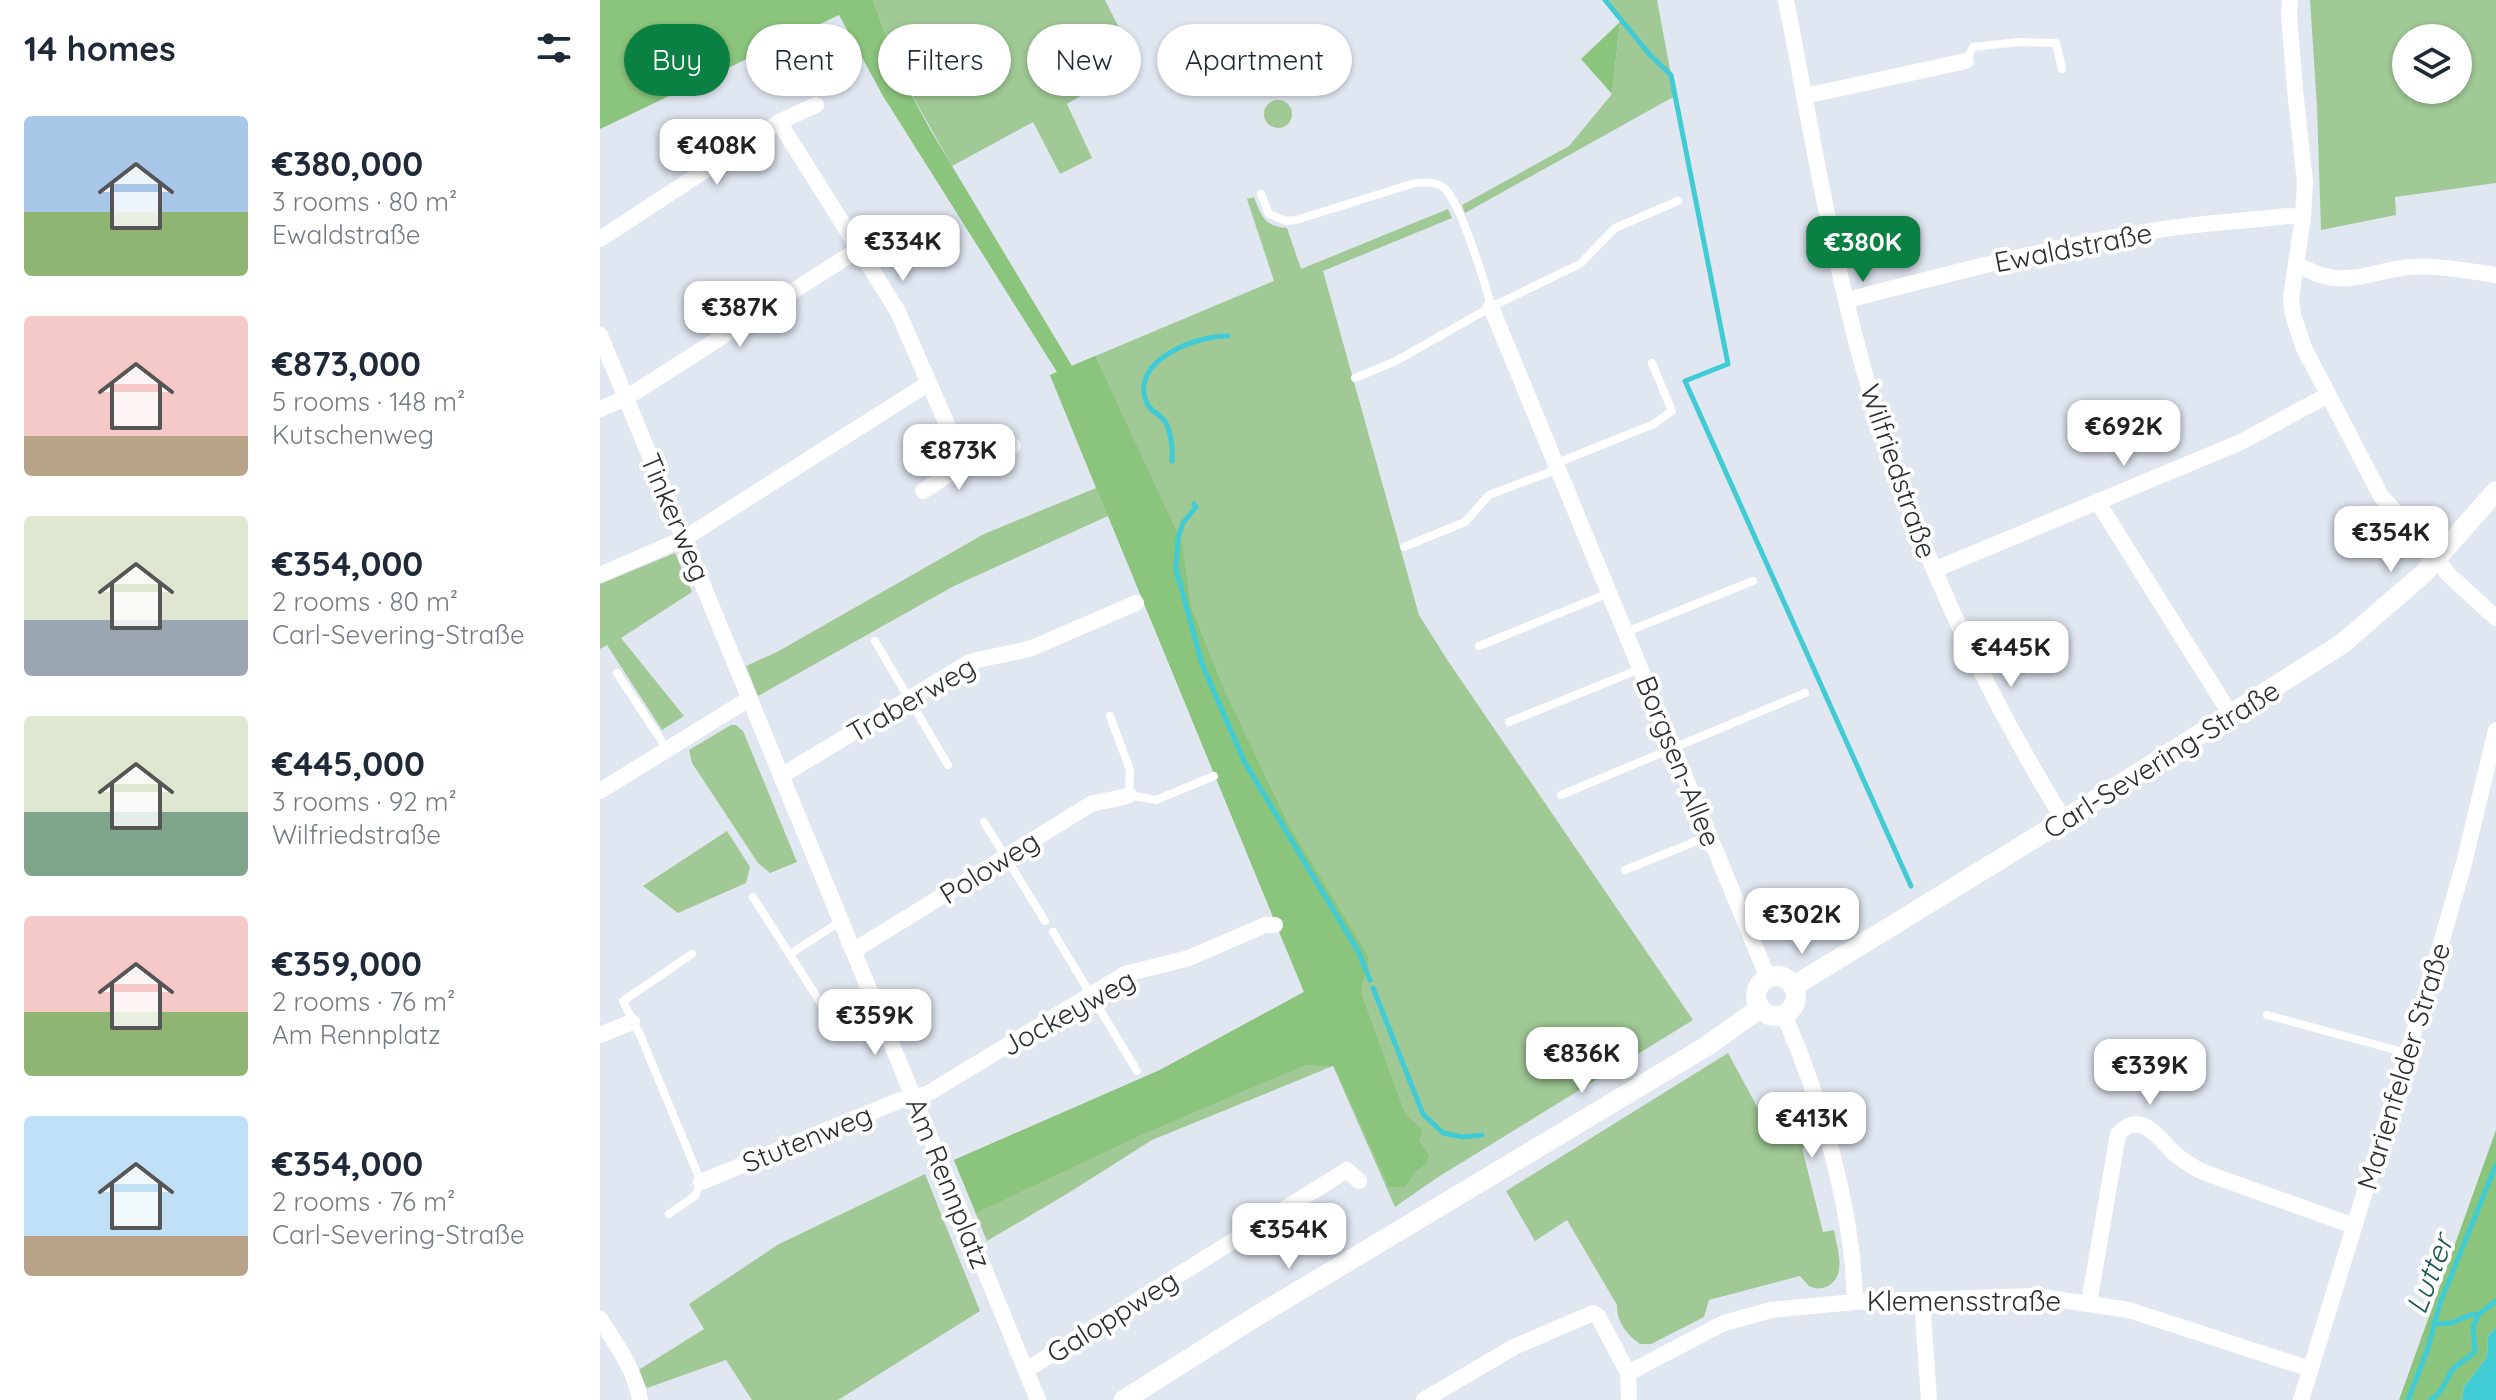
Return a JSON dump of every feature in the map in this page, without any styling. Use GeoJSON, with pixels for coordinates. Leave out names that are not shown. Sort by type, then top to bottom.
{"type":"FeatureCollection","features":[{"type":"Feature","properties":{"kind":"street","name":"Wilfriedstraße"},"geometry":{"type":"LineString","coordinates":[[1786,0],[1823,200],[1864,368],[1886,441],[1934,570],[1990,693],[2064,820]]}},
{"type":"Feature","properties":{"kind":"street"},"geometry":{"type":"LineString","coordinates":[[2290,0],[2305,182],[2291,298],[2293,315],[2304,348],[2381,496],[2448,574],[2496,618]]}},
{"type":"Feature","properties":{"kind":"street"},"geometry":{"type":"LineString","coordinates":[[1805,96],[1966,61]]}},
{"type":"Feature","properties":{"kind":"street"},"geometry":{"type":"LineString","coordinates":[[600,239],[779,122],[816,105]]}},
{"type":"Feature","properties":{"kind":"street"},"geometry":{"type":"LineString","coordinates":[[779,122],[897,310],[953,438],[966,458]]}},
{"type":"Feature","properties":{"kind":"street","name":"Ewaldstraße"},"geometry":{"type":"LineString","coordinates":[[1847,300],[2009,259],[2109,239],[2167,229],[2287,216],[2303,217]]}},
{"type":"Feature","properties":{"kind":"street"},"geometry":{"type":"LineString","coordinates":[[600,409],[626,398],[859,249]]}},
{"type":"Feature","properties":{"kind":"street"},"geometry":{"type":"LineString","coordinates":[[2296,264],[2325,277],[2346,279],[2411,267],[2496,275]]}},
{"type":"Feature","properties":{"kind":"street","name":"Borgsen-Allee"},"geometry":{"type":"LineString","coordinates":[[1491,307],[1768,978]]}},
{"type":"Feature","properties":{"kind":"street","name":"Tinkerweg"},"geometry":{"type":"LineString","coordinates":[[600,335],[749,699]]}},
{"type":"Feature","properties":{"kind":"street"},"geometry":{"type":"LineString","coordinates":[[600,575],[685,538],[929,383]]}},
{"type":"Feature","properties":{"kind":"street"},"geometry":{"type":"LineString","coordinates":[[1934,570],[2241,442],[2328,395]]}},
{"type":"Feature","properties":{"kind":"street"},"geometry":{"type":"LineString","coordinates":[[923,491],[957,469],[966,458],[992,454],[1013,446]]}},
{"type":"Feature","properties":{"kind":"street","name":"Carl-Severing-Straße"},"geometry":{"type":"LineString","coordinates":[[1794,986],[2064,820],[2352,636],[2407,590],[2496,491]]}},
{"type":"Feature","properties":{"kind":"street"},"geometry":{"type":"LineString","coordinates":[[2097,501],[2231,715]]}},
{"type":"Feature","properties":{"kind":"street","name":"Traberweg"},"geometry":{"type":"LineString","coordinates":[[781,776],[968,663],[1034,647],[1136,603]]}},
{"type":"Feature","properties":{"kind":"street"},"geometry":{"type":"LineString","coordinates":[[600,791],[749,699]]}},
{"type":"Feature","properties":{"kind":"street","name":"Am Rennplatz"},"geometry":{"type":"LineString","coordinates":[[749,699],[1038,1400]]}},
{"type":"Feature","properties":{"kind":"street","name":"Marienfelder Straße"},"geometry":{"type":"LineString","coordinates":[[2301,1400],[2464,863],[2496,730]]}},
{"type":"Feature","properties":{"kind":"street","name":"Poloweg"},"geometry":{"type":"LineString","coordinates":[[853,951],[1091,804],[1129,795]]}},
{"type":"Feature","properties":{"kind":"street","name":"Jockeyweg"},"geometry":{"type":"LineString","coordinates":[[913,1098],[927,1094],[1125,974],[1189,958],[1265,925],[1275,925]]}},
{"type":"Feature","properties":{"kind":"street"},"geometry":{"type":"LineString","coordinates":[[1780,977],[1794,986],[1794,1006],[1784,1015],[1768,1015],[1760,1008],[1757,991],[1768,978],[1780,977]]}},
{"type":"Feature","properties":{"kind":"street"},"geometry":{"type":"LineString","coordinates":[[1124,1400],[1252,1319],[1707,1046],[1760,1008]]}},
{"type":"Feature","properties":{"kind":"street","name":"Klemensstraße"},"geometry":{"type":"LineString","coordinates":[[1784,1015],[1834,1167],[1853,1253],[1855,1302],[2035,1296],[2089,1303],[2129,1310],[2310,1369]]}},
{"type":"Feature","properties":{"kind":"street"},"geometry":{"type":"LineString","coordinates":[[600,1035],[632,1022]]}},
{"type":"Feature","properties":{"kind":"street","name":"Stutenweg"},"geometry":{"type":"LineString","coordinates":[[701,1182],[898,1101],[913,1098]]}},
{"type":"Feature","properties":{"kind":"street"},"geometry":{"type":"LineString","coordinates":[[2089,1303],[2118,1134],[2126,1125],[2136,1123],[2146,1127],[2188,1164],[2203,1172],[2354,1226]]}},
{"type":"Feature","properties":{"kind":"street","name":"Galoppweg"},"geometry":{"type":"LineString","coordinates":[[1026,1370],[1347,1170],[1359,1181]]}},
{"type":"Feature","properties":{"kind":"street"},"geometry":{"type":"LineString","coordinates":[[1922,1299],[1929,1400]]}},
{"type":"Feature","properties":{"kind":"street"},"geometry":{"type":"LineString","coordinates":[[1628,1373],[1709,1330],[1743,1317],[1798,1305],[1855,1302]]}},
{"type":"Feature","properties":{"kind":"street"},"geometry":{"type":"LineString","coordinates":[[1424,1400],[1514,1347],[1593,1313],[1598,1316],[1628,1373],[1629,1400]]}},
{"type":"Feature","properties":{"kind":"street"},"geometry":{"type":"LineString","coordinates":[[600,1319],[638,1388],[640,1400]]}},
{"type":"Feature","properties":{"kind":"lane"},"geometry":{"type":"LineString","coordinates":[[1966,61],[1973,47],[2019,42],[2056,43],[2062,69]]}},
{"type":"Feature","properties":{"kind":"lane","name":"Borgsen-Allee"},"geometry":{"type":"LineString","coordinates":[[1261,194],[1269,214],[1286,221],[1404,185],[1425,182],[1440,185],[1449,194],[1468,238],[1485,279],[1491,307]]}},
{"type":"Feature","properties":{"kind":"lane"},"geometry":{"type":"LineString","coordinates":[[1355,378],[1396,361],[1491,307],[1580,264],[1615,228],[1678,201]]}},
{"type":"Feature","properties":{"kind":"lane"},"geometry":{"type":"LineString","coordinates":[[1404,547],[1465,522],[1489,495],[1654,424],[1672,411],[1652,363]]}},
{"type":"Feature","properties":{"kind":"lane"},"geometry":{"type":"LineString","coordinates":[[1626,632],[1753,581]]}},
{"type":"Feature","properties":{"kind":"lane"},"geometry":{"type":"LineString","coordinates":[[1479,646],[1609,593]]}},
{"type":"Feature","properties":{"kind":"lane"},"geometry":{"type":"LineString","coordinates":[[875,641],[948,765]]}},
{"type":"Feature","properties":{"kind":"lane"},"geometry":{"type":"LineString","coordinates":[[1509,722],[1640,668]]}},
{"type":"Feature","properties":{"kind":"lane"},"geometry":{"type":"LineString","coordinates":[[617,673],[667,749]]}},
{"type":"Feature","properties":{"kind":"lane"},"geometry":{"type":"LineString","coordinates":[[1561,795],[1805,693]]}},
{"type":"Feature","properties":{"kind":"lane"},"geometry":{"type":"LineString","coordinates":[[1110,716],[1130,770],[1129,795],[1156,800],[1214,776]]}},
{"type":"Feature","properties":{"kind":"lane"},"geometry":{"type":"LineString","coordinates":[[984,822],[1045,921]]}},
{"type":"Feature","properties":{"kind":"lane"},"geometry":{"type":"LineString","coordinates":[[1625,870],[1709,835]]}},
{"type":"Feature","properties":{"kind":"lane"},"geometry":{"type":"LineString","coordinates":[[753,897],[824,1008]]}},
{"type":"Feature","properties":{"kind":"lane"},"geometry":{"type":"LineString","coordinates":[[790,954],[841,921]]}},
{"type":"Feature","properties":{"kind":"lane"},"geometry":{"type":"LineString","coordinates":[[1053,932],[1137,1071]]}},
{"type":"Feature","properties":{"kind":"lane"},"geometry":{"type":"LineString","coordinates":[[692,954],[623,1001],[701,1182]]}},
{"type":"Feature","properties":{"kind":"lane"},"geometry":{"type":"LineString","coordinates":[[2267,1015],[2407,1053]]}},
{"type":"Feature","properties":{"kind":"lane","name":"Stutenweg"},"geometry":{"type":"LineString","coordinates":[[669,1214],[695,1196],[701,1182]]}},
{"type":"Feature","properties":{"kind":"green space"},"geometry":{"type":"Polygon","coordinates":[[[600,0],[873,0],[882,24],[878,24],[878,87],[862,57],[862,24],[844,24],[839,15],[820,24],[746,24],[746,59],[730,67],[730,24],[624,24],[624,96],[669,96],[600,129],[600,0]]]}},
{"type":"Feature","properties":{"kind":"green space"},"geometry":{"type":"Polygon","coordinates":[[[873,0],[1105,0],[1117,24],[1027,24],[1027,96],[1080,96],[1067,104],[1092,158],[1060,174],[1033,122],[952,166],[913,96],[1011,96],[1011,24],[882,24],[873,0]]]}},
{"type":"Feature","properties":{"kind":"green space"},"geometry":{"type":"Polygon","coordinates":[[[1603,0],[1657,0],[1675,96],[1465,213],[1462,205],[1569,146],[1612,94],[1620,22],[1603,0]]]}},
{"type":"Feature","properties":{"kind":"green space"},"geometry":{"type":"Polygon","coordinates":[[[2310,0],[2496,0],[2496,183],[2395,197],[2396,215],[2321,230],[2310,0]]]}},
{"type":"Feature","properties":{"kind":"green space"},"geometry":{"type":"Polygon","coordinates":[[[1620,22],[1612,94],[1581,59],[1620,22]]]}},
{"type":"Feature","properties":{"kind":"green space"},"geometry":{"type":"Polygon","coordinates":[[[883,96],[912,96],[1072,366],[1095,356],[1182,543],[1191,607],[1225,692],[1288,824],[1368,956],[1361,993],[1405,1114],[1423,1130],[1419,1140],[1429,1156],[1427,1163],[1415,1172],[1405,1187],[1389,1187],[1334,1066],[1305,1065],[1143,1134],[976,1213],[954,1160],[1160,1070],[1304,992],[1050,375],[1057,372],[883,96]]]}},
{"type":"Feature","properties":{"kind":"green space"},"geometry":{"type":"Polygon","coordinates":[[[1278,100],[1288,104],[1292,114],[1288,124],[1278,128],[1268,124],[1264,114],[1268,104],[1278,100]]]}},
{"type":"Feature","properties":{"kind":"green space"},"geometry":{"type":"Polygon","coordinates":[[[1254,197],[1269,223],[1287,228],[1301,269],[1448,209],[1452,218],[1323,271],[1419,615],[1693,1020],[1435,1179],[1395,1207],[1333,1066],[1152,1140],[987,1241],[954,1160],[1160,1070],[1304,992],[1108,516],[954,586],[758,696],[746,666],[777,652],[984,534],[1096,488],[1050,375],[1274,281],[1247,199],[1254,197]]]}},
{"type":"Feature","properties":{"kind":"green space"},"geometry":{"type":"Polygon","coordinates":[[[675,553],[692,592],[621,638],[684,716],[662,730],[607,645],[600,649],[600,584],[675,553]]]}},
{"type":"Feature","properties":{"kind":"green space"},"geometry":{"type":"Polygon","coordinates":[[[731,725],[743,731],[797,862],[770,873],[758,863],[692,763],[689,750],[731,725]]]}},
{"type":"Feature","properties":{"kind":"green space"},"geometry":{"type":"Polygon","coordinates":[[[727,831],[750,867],[746,883],[678,913],[643,886],[727,831]]]}},
{"type":"Feature","properties":{"kind":"green space"},"geometry":{"type":"Polygon","coordinates":[[[1728,1053],[1760,1112],[1779,1126],[1803,1114],[1813,1144],[1802,1148],[1823,1232],[1834,1230],[1838,1275],[1824,1288],[1809,1286],[1800,1276],[1709,1300],[1704,1317],[1651,1344],[1640,1344],[1623,1327],[1617,1305],[1567,1220],[1535,1241],[1506,1191],[1728,1053]]]}},
{"type":"Feature","properties":{"kind":"green space"},"geometry":{"type":"Polygon","coordinates":[[[2496,1130],[2496,1328],[2488,1336],[2487,1357],[2464,1387],[2462,1400],[2399,1400],[2496,1130]]]}},
{"type":"Feature","properties":{"kind":"green space"},"geometry":{"type":"Polygon","coordinates":[[[925,1174],[980,1311],[838,1400],[752,1400],[726,1360],[647,1388],[637,1371],[704,1329],[689,1304],[779,1244],[925,1174]]]}},
{"type":"Feature","properties":{"kind":"water"},"geometry":{"type":"Polygon","coordinates":[[[2496,1328],[2496,1400],[2462,1400],[2464,1387],[2487,1357],[2488,1336],[2496,1328]]]}},
{"type":"Feature","properties":{"kind":"waterway"},"geometry":{"type":"LineString","coordinates":[[1605,0],[1650,55],[1671,75],[1728,364],[1685,381],[1911,886]]}},
{"type":"Feature","properties":{"kind":"waterway"},"geometry":{"type":"LineString","coordinates":[[1172,461],[1168,428],[1146,401],[1144,386],[1148,373],[1157,362],[1185,345],[1228,336]]}},
{"type":"Feature","properties":{"kind":"waterway"},"geometry":{"type":"LineString","coordinates":[[1194,504],[1196,507],[1183,523],[1178,538],[1176,569],[1202,664],[1244,761],[1358,951],[1370,980]]}},
{"type":"Feature","properties":{"kind":"waterway"},"geometry":{"type":"LineString","coordinates":[[1373,988],[1423,1114],[1443,1133],[1463,1137],[1482,1135]]}},
{"type":"Feature","properties":{"kind":"waterway","name":"Lutter"},"geometry":{"type":"LineString","coordinates":[[2408,1400],[2428,1348],[2440,1303],[2496,1165]]}},
{"type":"Feature","properties":{"kind":"waterway"},"geometry":{"type":"LineString","coordinates":[[2434,1324],[2451,1323],[2479,1314],[2496,1301]]}},
{"type":"Feature","properties":{"kind":"waterway"},"geometry":{"type":"LineString","coordinates":[[2431,1400],[2454,1368],[2475,1351],[2473,1327],[2479,1314]]}}]}
